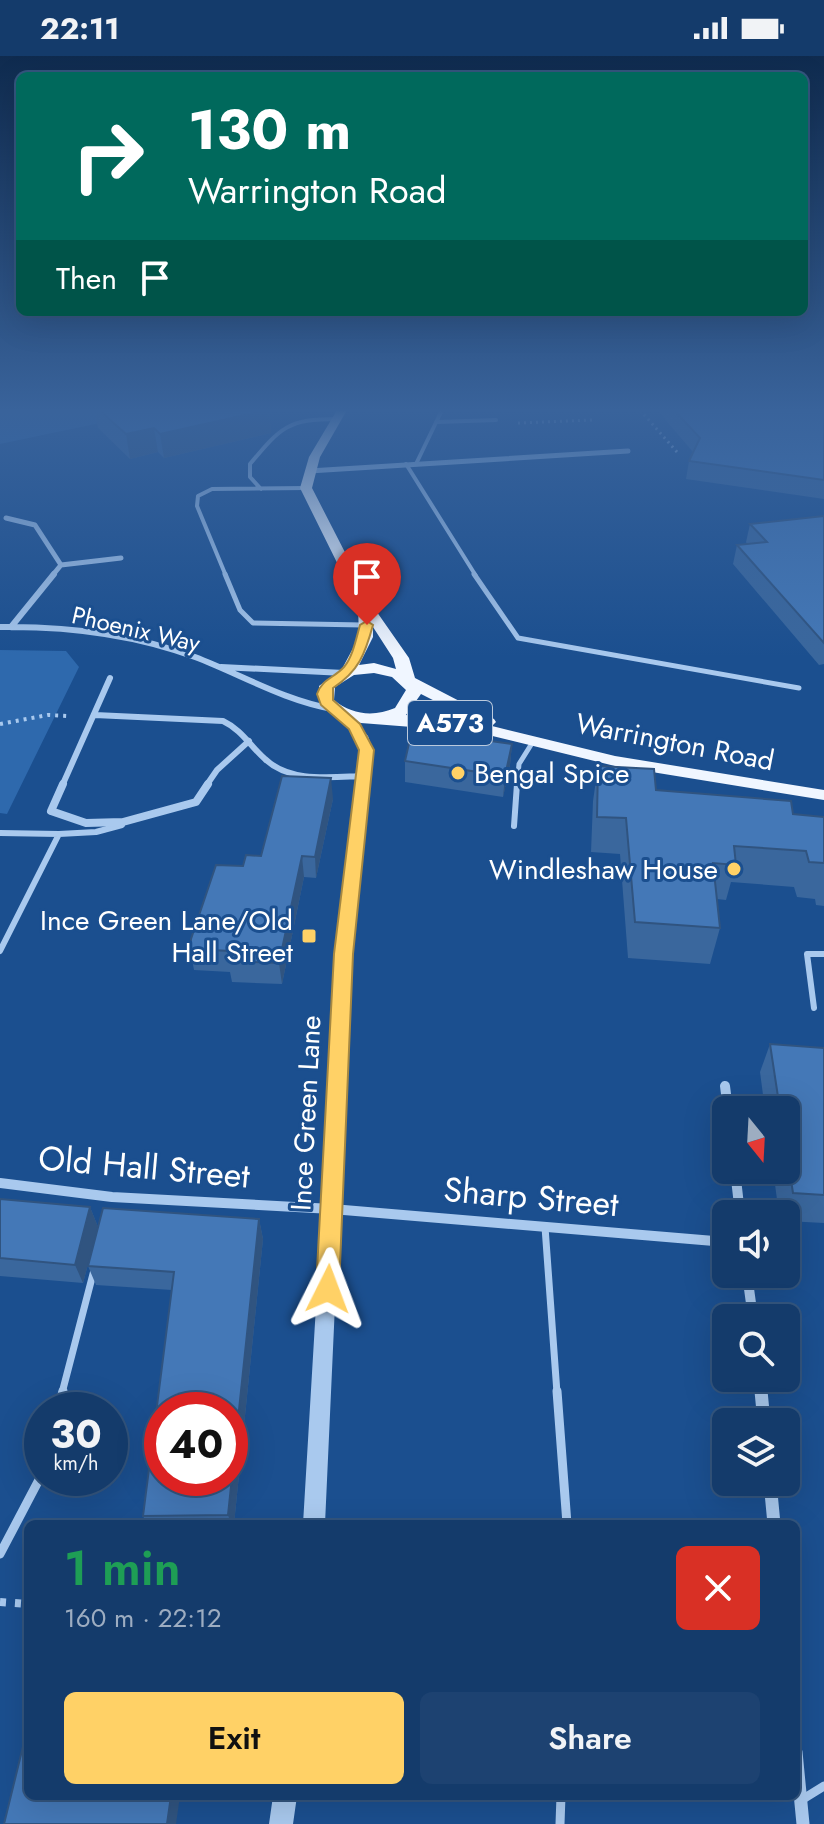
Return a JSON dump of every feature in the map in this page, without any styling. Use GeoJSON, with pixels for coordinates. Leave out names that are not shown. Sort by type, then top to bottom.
{"type":"FeatureCollection","features":[{"type":"Feature","properties":{"kind":"main road","name":"A573"},"geometry":{"type":"LineString","coordinates":[[308,493],[373,624],[401,658],[414,690],[406,706],[382,717],[338,712]]}},
{"type":"Feature","properties":{"kind":"main road"},"geometry":{"type":"LineString","coordinates":[[338,712],[326,702],[327,686],[346,672],[373,624]]}},
{"type":"Feature","properties":{"kind":"main road","name":"A573"},"geometry":{"type":"LineString","coordinates":[[346,672],[374,668],[408,681]]}},
{"type":"Feature","properties":{"kind":"main road","name":"Warrington Road"},"geometry":{"type":"LineString","coordinates":[[408,681],[526,738]]}},
{"type":"Feature","properties":{"kind":"main road","name":"Warrington Road"},"geometry":{"type":"LineString","coordinates":[[382,717],[445,722],[526,738],[615,761],[824,795]]}},
{"type":"Feature","properties":{"kind":"street"},"geometry":{"type":"LineString","coordinates":[[6,518],[35,525],[61,565]]}},
{"type":"Feature","properties":{"kind":"street"},"geometry":{"type":"LineString","coordinates":[[11,627],[61,565],[121,558]]}},
{"type":"Feature","properties":{"kind":"street","name":"Phoenix Way"},"geometry":{"type":"LineString","coordinates":[[0,627],[95,633],[217,666],[294,703],[338,712]]}},
{"type":"Feature","properties":{"kind":"street","name":"Phoenix Way"},"geometry":{"type":"LineString","coordinates":[[217,666],[346,672]]}},
{"type":"Feature","properties":{"kind":"street"},"geometry":{"type":"LineString","coordinates":[[110,678],[51,811],[65,820],[130,823],[196,802],[217,770],[249,741]]}},
{"type":"Feature","properties":{"kind":"street","name":"Ince Green Lane"},"geometry":{"type":"LineString","coordinates":[[314,1520],[344,954],[365,743],[338,712]]}},
{"type":"Feature","properties":{"kind":"street"},"geometry":{"type":"LineString","coordinates":[[95,715],[223,721],[240,727],[270,764],[288,772],[363,776]]}},
{"type":"Feature","properties":{"kind":"street"},"geometry":{"type":"LineString","coordinates":[[725,1086],[726,1096]]}},
{"type":"Feature","properties":{"kind":"street","name":"Old Hall Street"},"geometry":{"type":"LineString","coordinates":[[0,1183],[112,1197],[332,1209]]}},
{"type":"Feature","properties":{"kind":"street","name":"Sharp Street"},"geometry":{"type":"LineString","coordinates":[[332,1209],[712,1241]]}},
{"type":"Feature","properties":{"kind":"street"},"geometry":{"type":"LineString","coordinates":[[771,1496],[774,1520]]}},
{"type":"Feature","properties":{"kind":"street"},"geometry":{"type":"LineString","coordinates":[[281,1824],[284,1800]]}},
{"type":"Feature","properties":{"kind":"street"},"geometry":{"type":"LineString","coordinates":[[800,1800],[803,1824]]}},
{"type":"Feature","properties":{"kind":"lane"},"geometry":{"type":"LineString","coordinates":[[205,493],[198,496],[197,506],[240,610],[253,623],[373,624]]}},
{"type":"Feature","properties":{"kind":"lane"},"geometry":{"type":"LineString","coordinates":[[424,493],[510,631],[518,638],[799,688]]}},
{"type":"Feature","properties":{"kind":"lane"},"geometry":{"type":"LineString","coordinates":[[514,826],[519,764],[526,738]]}},
{"type":"Feature","properties":{"kind":"lane"},"geometry":{"type":"LineString","coordinates":[[0,833],[96,832],[130,823]]}},
{"type":"Feature","properties":{"kind":"lane"},"geometry":{"type":"LineString","coordinates":[[0,951],[59,834]]}},
{"type":"Feature","properties":{"kind":"lane"},"geometry":{"type":"LineString","coordinates":[[814,1008],[807,954],[824,954]]}},
{"type":"Feature","properties":{"kind":"lane"},"geometry":{"type":"LineString","coordinates":[[109,1210],[112,1197]]}},
{"type":"Feature","properties":{"kind":"lane"},"geometry":{"type":"LineString","coordinates":[[545,1227],[567,1520]]}},
{"type":"Feature","properties":{"kind":"lane"},"geometry":{"type":"LineString","coordinates":[[63,1392],[96,1262]]}},
{"type":"Feature","properties":{"kind":"lane"},"geometry":{"type":"LineString","coordinates":[[0,1554],[7,1531],[36,1496]]}},
{"type":"Feature","properties":{"kind":"lane"},"geometry":{"type":"LineString","coordinates":[[800,1800],[824,1786]]}},
{"type":"Feature","properties":{"kind":"lane"},"geometry":{"type":"LineString","coordinates":[[560,1824],[561,1800]]}},
{"type":"Feature","properties":{"kind":"path"},"geometry":{"type":"LineString","coordinates":[[0,724],[48,715],[67,716],[90,728]]}},
{"type":"Feature","properties":{"kind":"path"},"geometry":{"type":"LineString","coordinates":[[0,1602],[24,1604]]}},
{"type":"Feature","properties":{"kind":"shaded area"},"geometry":{"type":"Polygon","coordinates":[[[0,650],[66,651],[79,667],[7,814],[0,813],[0,650]]]}},
{"type":"Feature","properties":{"kind":"building"},"geometry":{"type":"Polygon","coordinates":[[[824,516],[824,643],[737,545],[767,542],[750,524],[824,516]]]}},
{"type":"Feature","properties":{"kind":"building"},"geometry":{"type":"Polygon","coordinates":[[[412,730],[512,744],[505,776],[405,761],[412,730]]]}},
{"type":"Feature","properties":{"kind":"building"},"geometry":{"type":"Polygon","coordinates":[[[598,766],[654,769],[656,790],[791,801],[793,814],[824,817],[824,863],[809,862],[806,851],[734,846],[736,865],[713,863],[720,928],[635,922],[626,818],[597,817],[598,766]]]}},
{"type":"Feature","properties":{"kind":"building"},"geometry":{"type":"Polygon","coordinates":[[[282,776],[331,778],[315,857],[302,856],[279,963],[228,961],[230,951],[190,949],[216,865],[243,866],[246,855],[261,856],[282,776]]]}},
{"type":"Feature","properties":{"kind":"building"},"geometry":{"type":"Polygon","coordinates":[[[770,1044],[824,1048],[824,1195],[793,1193],[792,1184],[800,1184],[800,1096],[778,1096],[770,1044]]]}},
{"type":"Feature","properties":{"kind":"building"},"geometry":{"type":"Polygon","coordinates":[[[0,1199],[90,1207],[75,1265],[0,1258],[0,1199]]]}},
{"type":"Feature","properties":{"kind":"building"},"geometry":{"type":"Polygon","coordinates":[[[103,1208],[259,1219],[241,1392],[159,1392],[174,1272],[88,1266],[103,1208]]]}},
{"type":"Feature","properties":{"kind":"building"},"geometry":{"type":"Polygon","coordinates":[[[146,1496],[230,1496],[228,1515],[143,1516],[146,1496]]]}},
{"type":"Feature","properties":{"kind":"building"},"geometry":{"type":"Polygon","coordinates":[[[24,1742],[24,1800],[170,1800],[167,1824],[4,1824],[24,1742]]]}},
{"type":"Feature","properties":{"kind":"place","name":"Bengal Spice"},"geometry":{"type":"Point","coordinates":[458,773]}},
{"type":"Feature","properties":{"kind":"place","name":"Windleshaw House"},"geometry":{"type":"Point","coordinates":[734,869]}},
{"type":"Feature","properties":{"kind":"place","name":"Ince Green Lane/Old Hall Street"},"geometry":{"type":"Point","coordinates":[309,936]}},
{"type":"Feature","properties":{"kind":"route"},"geometry":{"type":"LineString","coordinates":[[328,1289],[344,954],[367,750],[362,736],[343,714],[326,702],[324,694],[333,679],[348,672],[358,656],[367,625]]}}]}
